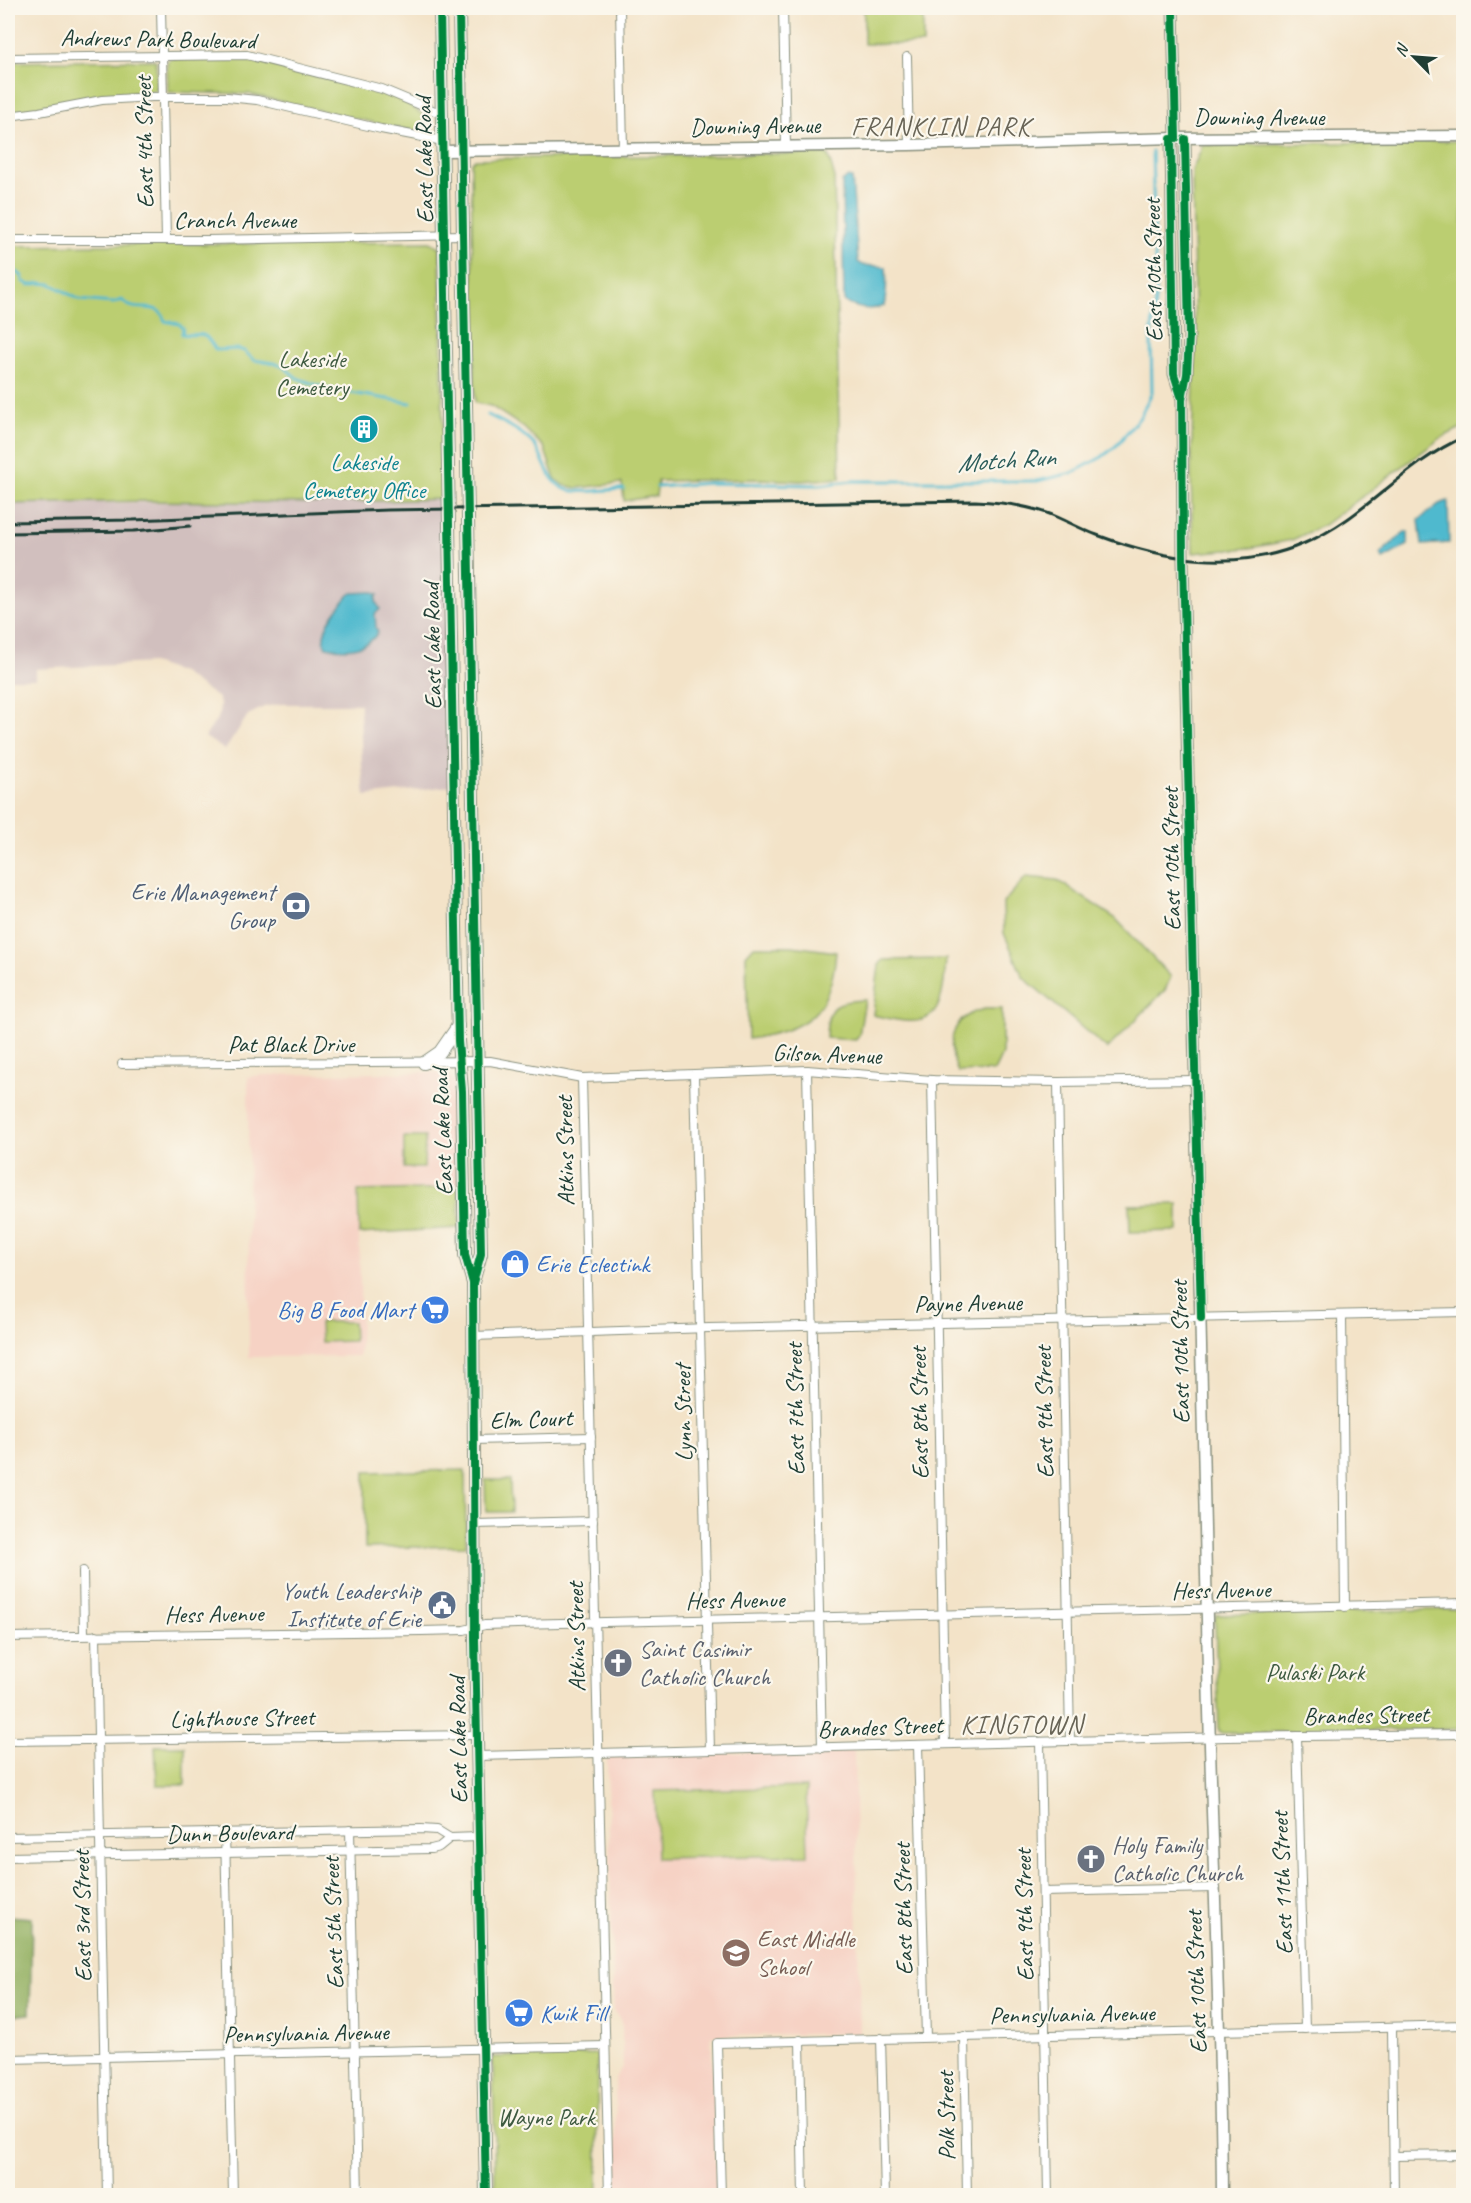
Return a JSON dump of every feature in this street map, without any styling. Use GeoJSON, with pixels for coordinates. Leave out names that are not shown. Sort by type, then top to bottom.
{"type":"FeatureCollection","features":[{"type":"Feature","properties":{"kind":"main road","name":"East Lake Road"},"geometry":{"type":"LineString","coordinates":[[440,8],[458,1025],[462,1091],[465,1255],[473,1283]]}},
{"type":"Feature","properties":{"kind":"main road","name":"East Lake Road"},"geometry":{"type":"LineString","coordinates":[[459,8],[481,1254],[473,1283],[473,1440],[486,2196]]}},
{"type":"Feature","properties":{"kind":"main road"},"geometry":{"type":"LineString","coordinates":[[424,1063],[440,1052],[458,1025]]}},
{"type":"Feature","properties":{"kind":"street","name":"East 4th Street"},"geometry":{"type":"LineString","coordinates":[[161,8],[166,240]]}},
{"type":"Feature","properties":{"kind":"street"},"geometry":{"type":"LineString","coordinates":[[620,8],[623,149]]}},
{"type":"Feature","properties":{"kind":"street"},"geometry":{"type":"LineString","coordinates":[[783,8],[786,146]]}},
{"type":"Feature","properties":{"kind":"street","name":"East 10th Street"},"geometry":{"type":"LineString","coordinates":[[1173,8],[1177,139],[1189,337],[1187,374],[1182,399],[1183,559],[1206,1609],[1222,2196]]}},
{"type":"Feature","properties":{"kind":"street","name":"Andrews Park Boulevard"},"geometry":{"type":"LineString","coordinates":[[8,58],[226,54],[269,60],[382,89],[442,114]]}},
{"type":"Feature","properties":{"kind":"street"},"geometry":{"type":"LineString","coordinates":[[907,57],[909,145]]}},
{"type":"Feature","properties":{"kind":"street"},"geometry":{"type":"LineString","coordinates":[[8,116],[102,100],[227,97],[257,100],[443,146]]}},
{"type":"Feature","properties":{"kind":"street","name":"Downing Avenue"},"geometry":{"type":"LineString","coordinates":[[443,146],[461,151],[1464,136]]}},
{"type":"Feature","properties":{"kind":"street","name":"Cranch Avenue"},"geometry":{"type":"LineString","coordinates":[[8,240],[463,236]]}},
{"type":"Feature","properties":{"kind":"street","name":"Gilson Avenue"},"geometry":{"type":"LineString","coordinates":[[459,1063],[509,1063],[582,1078],[807,1070],[932,1080],[1058,1082],[1195,1080]]}},
{"type":"Feature","properties":{"kind":"street","name":"Pat Black Drive"},"geometry":{"type":"LineString","coordinates":[[122,1064],[459,1063]]}},
{"type":"Feature","properties":{"kind":"street","name":"East 7th Street"},"geometry":{"type":"LineString","coordinates":[[807,1070],[822,1748]]}},
{"type":"Feature","properties":{"kind":"street","name":"Lynn Street"},"geometry":{"type":"LineString","coordinates":[[694,1075],[710,1750]]}},
{"type":"Feature","properties":{"kind":"street","name":"Atkins Street"},"geometry":{"type":"LineString","coordinates":[[582,1078],[609,2196]]}},
{"type":"Feature","properties":{"kind":"street","name":"East 8th Street"},"geometry":{"type":"LineString","coordinates":[[932,1080],[945,1744]]}},
{"type":"Feature","properties":{"kind":"street","name":"East 9th Street"},"geometry":{"type":"LineString","coordinates":[[1058,1082],[1070,1741]]}},
{"type":"Feature","properties":{"kind":"street","name":"Payne Avenue"},"geometry":{"type":"LineString","coordinates":[[473,1336],[813,1325],[1464,1312]]}},
{"type":"Feature","properties":{"kind":"street"},"geometry":{"type":"LineString","coordinates":[[1342,1315],[1346,1606]]}},
{"type":"Feature","properties":{"kind":"street","name":"Elm Court"},"geometry":{"type":"LineString","coordinates":[[473,1440],[591,1437]]}},
{"type":"Feature","properties":{"kind":"street"},"geometry":{"type":"LineString","coordinates":[[474,1524],[593,1521]]}},
{"type":"Feature","properties":{"kind":"street"},"geometry":{"type":"LineString","coordinates":[[83,1571],[84,1635]]}},
{"type":"Feature","properties":{"kind":"street","name":"Hess Avenue"},"geometry":{"type":"LineString","coordinates":[[8,1636],[464,1630],[484,1625],[595,1622],[1464,1604]]}},
{"type":"Feature","properties":{"kind":"street","name":"East 3rd Street"},"geometry":{"type":"LineString","coordinates":[[96,1635],[107,2196]]}},
{"type":"Feature","properties":{"kind":"street","name":"Brandes Street"},"geometry":{"type":"LineString","coordinates":[[478,1756],[1464,1734]]}},
{"type":"Feature","properties":{"kind":"street","name":"Lighthouse Street"},"geometry":{"type":"LineString","coordinates":[[8,1741],[477,1735]]}},
{"type":"Feature","properties":{"kind":"street","name":"East 11th Street"},"geometry":{"type":"LineString","coordinates":[[1297,1736],[1305,2029]]}},
{"type":"Feature","properties":{"kind":"street","name":"East 9th Street"},"geometry":{"type":"LineString","coordinates":[[1040,1742],[1048,2196]]}},
{"type":"Feature","properties":{"kind":"street","name":"East 8th Street"},"geometry":{"type":"LineString","coordinates":[[918,1745],[926,2037]]}},
{"type":"Feature","properties":{"kind":"street","name":"Dunn Boulevard"},"geometry":{"type":"LineString","coordinates":[[8,1837],[430,1829],[450,1838],[479,1837]]}},
{"type":"Feature","properties":{"kind":"street","name":"East 5th Street"},"geometry":{"type":"LineString","coordinates":[[350,1830],[358,2196]]}},
{"type":"Feature","properties":{"kind":"street"},"geometry":{"type":"LineString","coordinates":[[225,1832],[233,2196]]}},
{"type":"Feature","properties":{"kind":"street","name":"Dunn Boulevard"},"geometry":{"type":"LineString","coordinates":[[8,1857],[431,1849],[445,1843],[450,1838]]}},
{"type":"Feature","properties":{"kind":"street"},"geometry":{"type":"LineString","coordinates":[[1043,1892],[1214,1888]]}},
{"type":"Feature","properties":{"kind":"street","name":"Pennsylvania Avenue"},"geometry":{"type":"LineString","coordinates":[[721,2196],[717,2043],[1464,2025]]}},
{"type":"Feature","properties":{"kind":"street"},"geometry":{"type":"LineString","coordinates":[[1392,2027],[1395,2196]]}},
{"type":"Feature","properties":{"kind":"street","name":"Polk Street"},"geometry":{"type":"LineString","coordinates":[[964,2036],[967,2196]]}},
{"type":"Feature","properties":{"kind":"street"},"geometry":{"type":"LineString","coordinates":[[881,2038],[885,2196]]}},
{"type":"Feature","properties":{"kind":"street"},"geometry":{"type":"LineString","coordinates":[[800,2040],[803,2196]]}},
{"type":"Feature","properties":{"kind":"street","name":"Pennsylvania Avenue"},"geometry":{"type":"LineString","coordinates":[[8,2059],[605,2046]]}},
{"type":"Feature","properties":{"kind":"street"},"geometry":{"type":"LineString","coordinates":[[1394,2156],[1464,2154]]}},
{"type":"Feature","properties":{"kind":"shaded area"},"geometry":{"type":"Polygon","coordinates":[[[444,499],[450,786],[365,796],[360,704],[280,704],[264,707],[248,715],[225,750],[205,737],[219,716],[218,698],[182,673],[152,663],[36,669],[36,679],[8,679],[8,504],[444,499]]]}},
{"type":"Feature","properties":{"kind":"shaded area"},"geometry":{"type":"Polygon","coordinates":[[[441,1072],[454,1080],[455,1085],[459,1188],[358,1192],[361,1324],[359,1356],[249,1357],[248,1077],[441,1072]]]}},
{"type":"Feature","properties":{"kind":"shaded area","name":"East Middle School"},"geometry":{"type":"Polygon","coordinates":[[[854,1750],[860,2033],[711,2036],[716,2195],[617,2195],[615,2078],[623,2066],[622,2021],[614,2012],[607,1759],[610,1756],[854,1750]]]}},
{"type":"Feature","properties":{"kind":"green space"},"geometry":{"type":"Polygon","coordinates":[[[864,8],[923,8],[923,44],[864,44],[864,8]]]}},
{"type":"Feature","properties":{"kind":"green space"},"geometry":{"type":"Polygon","coordinates":[[[224,56],[258,60],[399,98],[426,117],[427,122],[423,130],[406,130],[249,94],[168,92],[167,62],[171,58],[224,56]]]}},
{"type":"Feature","properties":{"kind":"green space"},"geometry":{"type":"Polygon","coordinates":[[[156,60],[157,89],[153,91],[95,97],[8,112],[8,62],[156,60]]]}},
{"type":"Feature","properties":{"kind":"green space"},"geometry":{"type":"Polygon","coordinates":[[[1463,141],[1463,427],[1441,438],[1324,525],[1292,540],[1250,548],[1193,553],[1191,474],[1195,347],[1192,170],[1201,145],[1463,141]]]}},
{"type":"Feature","properties":{"kind":"green space"},"geometry":{"type":"Polygon","coordinates":[[[828,154],[834,175],[840,478],[800,481],[762,479],[658,481],[656,496],[624,501],[622,483],[577,488],[563,485],[555,479],[544,447],[523,427],[491,406],[475,403],[471,163],[475,159],[828,154]]]}},
{"type":"Feature","properties":{"kind":"green space","name":"Lakeside Cemetery"},"geometry":{"type":"Polygon","coordinates":[[[430,242],[440,247],[444,499],[313,503],[144,501],[8,504],[8,246],[430,242]]]}},
{"type":"Feature","properties":{"kind":"green space"},"geometry":{"type":"Polygon","coordinates":[[[1026,877],[1057,880],[1115,918],[1171,977],[1165,990],[1107,1049],[1023,977],[1004,933],[1003,903],[1026,877]]]}},
{"type":"Feature","properties":{"kind":"green space"},"geometry":{"type":"Polygon","coordinates":[[[754,946],[792,946],[836,952],[828,990],[822,1004],[812,1015],[786,1030],[748,1039],[746,955],[754,946]]]}},
{"type":"Feature","properties":{"kind":"green space"},"geometry":{"type":"Polygon","coordinates":[[[946,959],[941,996],[931,1016],[922,1020],[910,1021],[873,1015],[879,965],[883,960],[946,959]]]}},
{"type":"Feature","properties":{"kind":"green space"},"geometry":{"type":"Polygon","coordinates":[[[865,1000],[859,1035],[856,1040],[826,1038],[828,1019],[834,1007],[846,1002],[865,1000]]]}},
{"type":"Feature","properties":{"kind":"green space"},"geometry":{"type":"Polygon","coordinates":[[[985,1009],[1002,1009],[1002,1054],[994,1071],[958,1072],[952,1051],[954,1032],[965,1018],[985,1009]]]}},
{"type":"Feature","properties":{"kind":"green space"},"geometry":{"type":"Polygon","coordinates":[[[404,1137],[425,1137],[424,1168],[404,1168],[404,1137]]]}},
{"type":"Feature","properties":{"kind":"green space"},"geometry":{"type":"Polygon","coordinates":[[[459,1188],[459,1228],[359,1234],[358,1191],[459,1188]]]}},
{"type":"Feature","properties":{"kind":"green space"},"geometry":{"type":"Polygon","coordinates":[[[1178,1204],[1178,1231],[1130,1232],[1129,1205],[1178,1204]]]}},
{"type":"Feature","properties":{"kind":"green space"},"geometry":{"type":"Polygon","coordinates":[[[320,1322],[353,1322],[354,1341],[321,1342],[320,1322]]]}},
{"type":"Feature","properties":{"kind":"green space"},"geometry":{"type":"Polygon","coordinates":[[[465,1470],[466,1546],[365,1548],[365,1472],[465,1470]]]}},
{"type":"Feature","properties":{"kind":"green space"},"geometry":{"type":"Polygon","coordinates":[[[485,1480],[510,1480],[511,1512],[486,1512],[485,1480]]]}},
{"type":"Feature","properties":{"kind":"green space","name":"Pulaski Park"},"geometry":{"type":"Polygon","coordinates":[[[1463,1609],[1463,1729],[1223,1733],[1219,1731],[1216,1615],[1463,1609]]]}},
{"type":"Feature","properties":{"kind":"green space"},"geometry":{"type":"Polygon","coordinates":[[[155,1746],[185,1746],[185,1785],[157,1785],[155,1746]]]}},
{"type":"Feature","properties":{"kind":"green space"},"geometry":{"type":"Polygon","coordinates":[[[806,1787],[808,1855],[657,1858],[655,1791],[806,1787]]]}},
{"type":"Feature","properties":{"kind":"green space"},"geometry":{"type":"Polygon","coordinates":[[[8,1916],[32,1918],[30,2014],[8,2016],[8,1916]]]}},
{"type":"Feature","properties":{"kind":"green space","name":"Wayne Park"},"geometry":{"type":"Polygon","coordinates":[[[597,2054],[598,2195],[495,2195],[493,2057],[597,2054]]]}},
{"type":"Feature","properties":{"kind":"water"},"geometry":{"type":"Polygon","coordinates":[[[848,177],[852,178],[858,262],[863,265],[886,267],[885,301],[884,306],[879,308],[858,307],[844,301],[842,182],[848,177]]]}},
{"type":"Feature","properties":{"kind":"water"},"geometry":{"type":"Polygon","coordinates":[[[1448,501],[1449,543],[1422,545],[1419,520],[1439,504],[1448,501]]]}},
{"type":"Feature","properties":{"kind":"water"},"geometry":{"type":"Polygon","coordinates":[[[1405,532],[1408,532],[1408,545],[1383,559],[1380,554],[1405,532]]]}},
{"type":"Feature","properties":{"kind":"water"},"geometry":{"type":"Polygon","coordinates":[[[372,592],[378,595],[376,602],[380,609],[375,614],[378,632],[373,638],[368,643],[355,648],[326,647],[324,634],[327,627],[349,595],[372,592]]]}},
{"type":"Feature","properties":{"kind":"waterway","name":"Motch Run"},"geometry":{"type":"LineString","coordinates":[[657,487],[709,483],[819,485],[852,481],[1037,481],[1072,473],[1102,457],[1116,446],[1140,417],[1152,392],[1151,339],[1156,291],[1152,151]]}},
{"type":"Feature","properties":{"kind":"waterway","name":"Motch Run"},"geometry":{"type":"LineString","coordinates":[[8,271],[17,272],[29,285],[51,284],[80,300],[113,303],[122,300],[132,307],[156,309],[165,321],[179,324],[183,328],[182,334],[202,334],[216,350],[244,351],[254,360],[274,363],[284,367],[297,378],[328,389],[411,403]]}},
{"type":"Feature","properties":{"kind":"waterway","name":"Motch Run"},"geometry":{"type":"LineString","coordinates":[[488,415],[525,436],[535,446],[551,477],[561,487],[580,492],[624,489]]}},
{"type":"Feature","properties":{"kind":"railway"},"geometry":{"type":"LineString","coordinates":[[8,522],[133,520],[388,510],[975,501],[1011,504],[1038,510],[1097,535],[1148,551],[1200,560],[1227,560],[1253,558],[1279,552],[1327,532],[1347,520],[1422,461],[1464,437]]}},
{"type":"Feature","properties":{"kind":"railway"},"geometry":{"type":"LineString","coordinates":[[8,533],[134,531],[190,526]]}},
{"type":"Feature","properties":{"kind":"cycle path"},"geometry":{"type":"LineString","coordinates":[[440,8],[458,1041],[462,1091],[465,1255],[473,1283],[475,1638],[486,2196]]}},
{"type":"Feature","properties":{"kind":"cycle path"},"geometry":{"type":"LineString","coordinates":[[459,8],[481,1254],[473,1283]]}},
{"type":"Feature","properties":{"kind":"cycle path"},"geometry":{"type":"LineString","coordinates":[[1173,8],[1176,138]]}},
{"type":"Feature","properties":{"kind":"cycle path"},"geometry":{"type":"LineString","coordinates":[[1171,139],[1174,374],[1181,396]]}},
{"type":"Feature","properties":{"kind":"cycle path"},"geometry":{"type":"LineString","coordinates":[[1185,139],[1189,337],[1187,374],[1182,399],[1183,559],[1201,1318]]}},
{"type":"Feature","properties":{"kind":"place","name":"Lakeside Cemetery Office"},"geometry":{"type":"Point","coordinates":[364,429]}},
{"type":"Feature","properties":{"kind":"place","name":"Erie Management Group"},"geometry":{"type":"Point","coordinates":[296,906]}},
{"type":"Feature","properties":{"kind":"place","name":"Erie Eclectink"},"geometry":{"type":"Point","coordinates":[515,1264]}},
{"type":"Feature","properties":{"kind":"place","name":"Big B Food Mart"},"geometry":{"type":"Point","coordinates":[435,1310]}},
{"type":"Feature","properties":{"kind":"place","name":"Youth Leadership Institute of Erie"},"geometry":{"type":"Point","coordinates":[442,1605]}},
{"type":"Feature","properties":{"kind":"place","name":"Saint Casimir Catholic Church"},"geometry":{"type":"Point","coordinates":[618,1663]}},
{"type":"Feature","properties":{"kind":"place","name":"Holy Family Catholic Church"},"geometry":{"type":"Point","coordinates":[1091,1859]}},
{"type":"Feature","properties":{"kind":"place","name":"East Middle School"},"geometry":{"type":"Point","coordinates":[736,1953]}},
{"type":"Feature","properties":{"kind":"place","name":"Kwik Fill"},"geometry":{"type":"Point","coordinates":[519,2013]}},
{"type":"Feature","properties":{"kind":"district","name":"FRANKLIN PARK"},"geometry":{"type":"Point","coordinates":[941,126]}},
{"type":"Feature","properties":{"kind":"district","name":"KINGTOWN"},"geometry":{"type":"Point","coordinates":[1022,1724]}}]}
